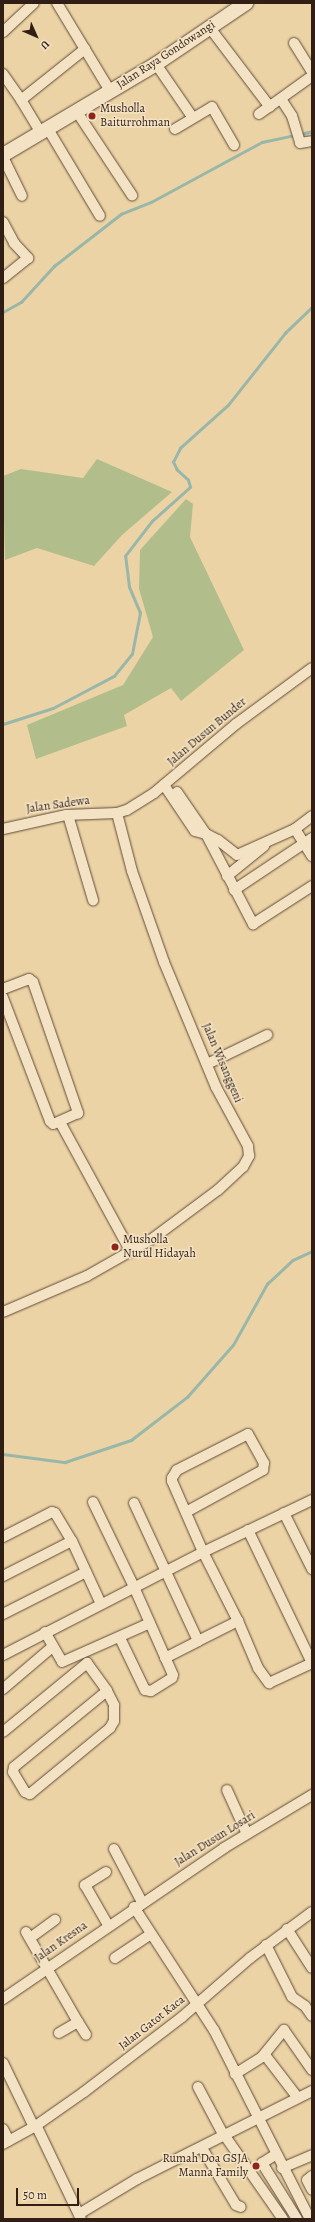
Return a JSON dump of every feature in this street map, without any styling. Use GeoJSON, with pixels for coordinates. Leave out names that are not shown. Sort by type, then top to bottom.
{"type":"FeatureCollection","features":[{"type":"Feature","properties":{"kind":"street"},"geometry":{"type":"LineString","coordinates":[[3,32],[34,3]]}},
{"type":"Feature","properties":{"kind":"street"},"geometry":{"type":"LineString","coordinates":[[57,3],[110,91]]}},
{"type":"Feature","properties":{"kind":"street","name":"Jalan Raya Gondowangi"},"geometry":{"type":"LineString","coordinates":[[3,156],[156,64],[246,3]]}},
{"type":"Feature","properties":{"kind":"street"},"geometry":{"type":"LineString","coordinates":[[210,28],[270,107]]}},
{"type":"Feature","properties":{"kind":"street"},"geometry":{"type":"LineString","coordinates":[[294,43],[312,72]]}},
{"type":"Feature","properties":{"kind":"street"},"geometry":{"type":"LineString","coordinates":[[21,100],[85,50]]}},
{"type":"Feature","properties":{"kind":"street"},"geometry":{"type":"LineString","coordinates":[[156,64],[193,118]]}},
{"type":"Feature","properties":{"kind":"street"},"geometry":{"type":"LineString","coordinates":[[3,74],[44,131],[100,216]]}},
{"type":"Feature","properties":{"kind":"street"},"geometry":{"type":"LineString","coordinates":[[259,114],[312,76]]}},
{"type":"Feature","properties":{"kind":"street"},"geometry":{"type":"LineString","coordinates":[[281,99],[292,116],[298,139],[302,144],[312,141]]}},
{"type":"Feature","properties":{"kind":"street"},"geometry":{"type":"LineString","coordinates":[[175,128],[212,108],[234,145]]}},
{"type":"Feature","properties":{"kind":"street"},"geometry":{"type":"LineString","coordinates":[[77,112],[132,195]]}},
{"type":"Feature","properties":{"kind":"street"},"geometry":{"type":"LineString","coordinates":[[3,156],[22,196]]}},
{"type":"Feature","properties":{"kind":"street"},"geometry":{"type":"LineString","coordinates":[[3,222],[14,242],[28,258],[3,278]]}},
{"type":"Feature","properties":{"kind":"street","name":"Jalan Dusun Bunder"},"geometry":{"type":"LineString","coordinates":[[117,813],[136,805],[167,783],[236,724],[312,668]]}},
{"type":"Feature","properties":{"kind":"street"},"geometry":{"type":"LineString","coordinates":[[167,783],[195,831],[206,834],[218,840],[237,855],[250,859]]}},
{"type":"Feature","properties":{"kind":"street","name":"Jalan Sadewa"},"geometry":{"type":"LineString","coordinates":[[3,829],[68,815],[117,813]]}},
{"type":"Feature","properties":{"kind":"street","name":"Jalan Wisanggeni"},"geometry":{"type":"LineString","coordinates":[[3,1312],[87,1276],[131,1252],[182,1219],[212,1195],[243,1167],[249,1156],[248,1146],[224,1105],[161,954],[132,871],[117,813]]}},
{"type":"Feature","properties":{"kind":"street"},"geometry":{"type":"LineString","coordinates":[[68,815],[93,900]]}},
{"type":"Feature","properties":{"kind":"street"},"geometry":{"type":"LineString","coordinates":[[237,855],[295,829],[312,816]]}},
{"type":"Feature","properties":{"kind":"street"},"geometry":{"type":"LineString","coordinates":[[295,829],[308,841],[312,856]]}},
{"type":"Feature","properties":{"kind":"street"},"geometry":{"type":"LineString","coordinates":[[206,834],[253,924],[312,886]]}},
{"type":"Feature","properties":{"kind":"street"},"geometry":{"type":"LineString","coordinates":[[227,876],[250,859],[271,839]]}},
{"type":"Feature","properties":{"kind":"street"},"geometry":{"type":"LineString","coordinates":[[234,890],[308,841]]}},
{"type":"Feature","properties":{"kind":"street"},"geometry":{"type":"LineString","coordinates":[[3,989],[30,979],[33,982],[79,1110],[78,1113],[60,1122],[53,1124],[50,1121],[3,998]]}},
{"type":"Feature","properties":{"kind":"street"},"geometry":{"type":"LineString","coordinates":[[207,1064],[267,1035]]}},
{"type":"Feature","properties":{"kind":"street"},"geometry":{"type":"LineString","coordinates":[[60,1122],[131,1252]]}},
{"type":"Feature","properties":{"kind":"street"},"geometry":{"type":"LineString","coordinates":[[186,1512],[263,1470],[264,1463],[248,1434],[175,1473],[172,1481],[203,1552],[238,1621],[258,1668],[267,1682],[272,1683],[312,1663],[248,1530]]}},
{"type":"Feature","properties":{"kind":"street"},"geometry":{"type":"LineString","coordinates":[[3,1655],[166,1570],[312,1500]]}},
{"type":"Feature","properties":{"kind":"street"},"geometry":{"type":"LineString","coordinates":[[93,1502],[134,1587],[165,1658],[172,1678],[147,1691],[120,1638]]}},
{"type":"Feature","properties":{"kind":"street"},"geometry":{"type":"LineString","coordinates":[[134,1503],[198,1641]]}},
{"type":"Feature","properties":{"kind":"street"},"geometry":{"type":"LineString","coordinates":[[3,1537],[52,1512],[60,1518],[101,1604]]}},
{"type":"Feature","properties":{"kind":"street"},"geometry":{"type":"LineString","coordinates":[[284,1513],[312,1569]]}},
{"type":"Feature","properties":{"kind":"street"},"geometry":{"type":"LineString","coordinates":[[3,1576],[72,1541]]}},
{"type":"Feature","properties":{"kind":"street"},"geometry":{"type":"LineString","coordinates":[[3,1614],[86,1572]]}},
{"type":"Feature","properties":{"kind":"street"},"geometry":{"type":"LineString","coordinates":[[165,1658],[238,1621]]}},
{"type":"Feature","properties":{"kind":"street"},"geometry":{"type":"LineString","coordinates":[[3,1732],[71,1674],[85,1658],[150,1623]]}},
{"type":"Feature","properties":{"kind":"street"},"geometry":{"type":"LineString","coordinates":[[45,1632],[52,1648],[71,1674]]}},
{"type":"Feature","properties":{"kind":"street"},"geometry":{"type":"LineString","coordinates":[[4,1685],[52,1648]]}},
{"type":"Feature","properties":{"kind":"street"},"geometry":{"type":"LineString","coordinates":[[62,1662],[85,1658]]}},
{"type":"Feature","properties":{"kind":"street"},"geometry":{"type":"LineString","coordinates":[[85,1658],[107,1691],[114,1706],[116,1714],[110,1728],[30,1794],[26,1792],[13,1772],[14,1767],[107,1691]]}},
{"type":"Feature","properties":{"kind":"street"},"geometry":{"type":"LineString","coordinates":[[227,1790],[247,1834]]}},
{"type":"Feature","properties":{"kind":"street","name":"Jalan Dusun Losari"},"geometry":{"type":"LineString","coordinates":[[138,1905],[247,1834],[312,1795]]}},
{"type":"Feature","properties":{"kind":"street"},"geometry":{"type":"LineString","coordinates":[[114,1849],[151,1934],[197,2004],[221,2044],[308,2218]]}},
{"type":"Feature","properties":{"kind":"street"},"geometry":{"type":"LineString","coordinates":[[106,1872],[86,1885],[108,1925]]}},
{"type":"Feature","properties":{"kind":"street","name":"Jalan Kresna"},"geometry":{"type":"LineString","coordinates":[[3,1999],[138,1905]]}},
{"type":"Feature","properties":{"kind":"street","name":"Jalan Gatot Kaca"},"geometry":{"type":"LineString","coordinates":[[6,2143],[35,2126],[197,2004],[266,1944],[312,1913]]}},
{"type":"Feature","properties":{"kind":"street"},"geometry":{"type":"LineString","coordinates":[[55,1920],[28,1935],[86,2035]]}},
{"type":"Feature","properties":{"kind":"street"},"geometry":{"type":"LineString","coordinates":[[287,1929],[312,1968]]}},
{"type":"Feature","properties":{"kind":"street"},"geometry":{"type":"LineString","coordinates":[[115,1958],[151,1934]]}},
{"type":"Feature","properties":{"kind":"street"},"geometry":{"type":"LineString","coordinates":[[266,1944],[292,1997],[303,2004],[312,2016]]}},
{"type":"Feature","properties":{"kind":"street"},"geometry":{"type":"LineString","coordinates":[[60,2033],[78,2022]]}},
{"type":"Feature","properties":{"kind":"street"},"geometry":{"type":"LineString","coordinates":[[235,2074],[265,2055],[279,2035],[286,2031],[312,2070]]}},
{"type":"Feature","properties":{"kind":"street"},"geometry":{"type":"LineString","coordinates":[[265,2055],[298,2098]]}},
{"type":"Feature","properties":{"kind":"street"},"geometry":{"type":"LineString","coordinates":[[3,2063],[80,2217],[137,2179],[258,2120],[312,2091]]}},
{"type":"Feature","properties":{"kind":"street"},"geometry":{"type":"LineString","coordinates":[[198,2087],[225,2136],[283,2219]]}},
{"type":"Feature","properties":{"kind":"street"},"geometry":{"type":"LineString","coordinates":[[3,2129],[6,2143]]}},
{"type":"Feature","properties":{"kind":"street"},"geometry":{"type":"LineString","coordinates":[[202,2148],[236,2205],[241,2207]]}},
{"type":"Feature","properties":{"kind":"street"},"geometry":{"type":"LineString","coordinates":[[276,2155],[262,2163],[297,2219]]}},
{"type":"Feature","properties":{"kind":"street"},"geometry":{"type":"LineString","coordinates":[[282,2168],[312,2155]]}},
{"type":"Feature","properties":{"kind":"street"},"geometry":{"type":"LineString","coordinates":[[312,2176],[307,2180],[312,2190]]}},
{"type":"Feature","properties":{"kind":"green space"},"geometry":{"type":"Polygon","coordinates":[[[97,459],[172,492],[122,535],[94,566],[37,548],[5,560],[3,476],[21,469],[83,478],[97,459]]]}},
{"type":"Feature","properties":{"kind":"green space"},"geometry":{"type":"Polygon","coordinates":[[[186,499],[193,504],[190,537],[244,650],[181,701],[171,688],[124,715],[127,726],[36,759],[27,725],[123,685],[153,637],[139,589],[140,550],[186,499]]]}},
{"type":"Feature","properties":{"kind":"waterway"},"geometry":{"type":"LineString","coordinates":[[301,134],[312,131]]}},
{"type":"Feature","properties":{"kind":"waterway"},"geometry":{"type":"LineString","coordinates":[[3,312],[21,302],[54,266],[121,214],[151,202],[262,142],[296,135]]}},
{"type":"Feature","properties":{"kind":"waterway"},"geometry":{"type":"LineString","coordinates":[[3,724],[53,708],[114,676],[132,654],[140,613],[129,587],[125,556],[152,521],[190,487],[188,480],[177,470],[173,462],[180,448],[228,405],[285,333],[312,307]]}},
{"type":"Feature","properties":{"kind":"waterway"},"geometry":{"type":"LineString","coordinates":[[3,1454],[65,1462],[131,1440],[187,1397],[233,1345],[267,1284],[293,1260],[312,1251]]}},
{"type":"Feature","properties":{"kind":"place","name":"Musholla Baiturrohman"},"geometry":{"type":"Point","coordinates":[92,116]}},
{"type":"Feature","properties":{"kind":"place","name":"Musholla Nurul Hidayah"},"geometry":{"type":"Point","coordinates":[115,1247]}},
{"type":"Feature","properties":{"kind":"place","name":"Rumah Doa GSJA Manna Family"},"geometry":{"type":"Point","coordinates":[256,2166]}}]}
